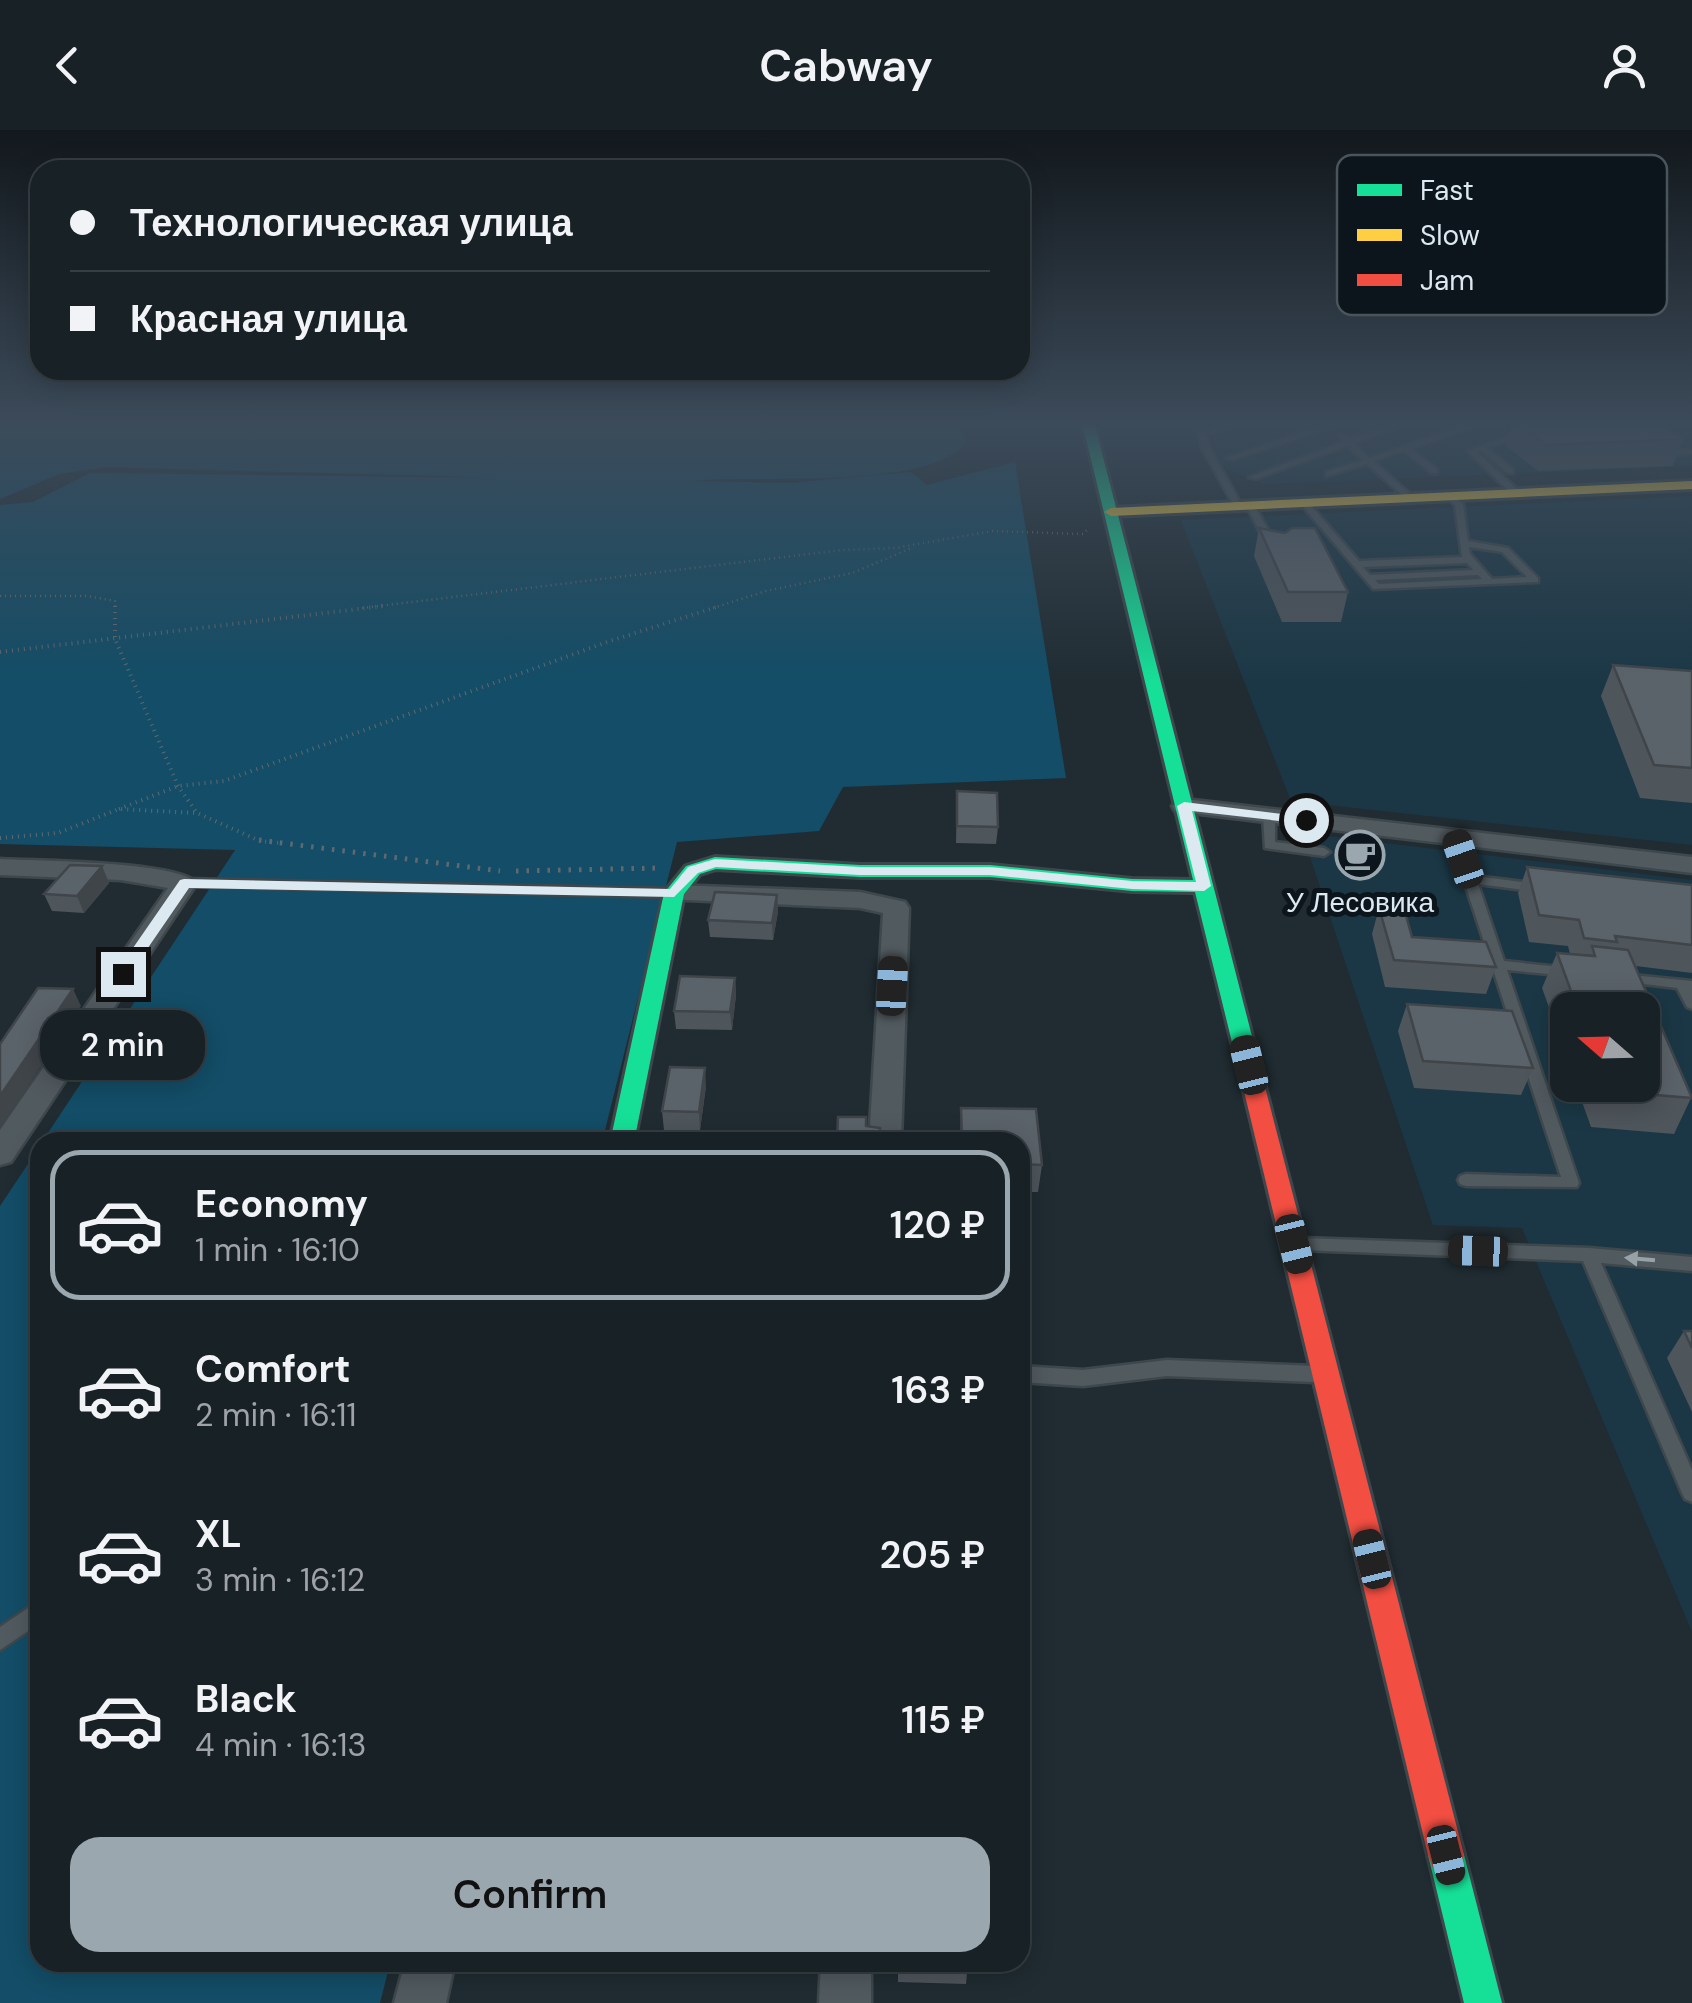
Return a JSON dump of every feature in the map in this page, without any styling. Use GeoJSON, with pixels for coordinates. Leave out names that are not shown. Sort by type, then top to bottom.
{"type":"FeatureCollection","features":[{"type":"Feature","properties":{"kind":"main road"},"geometry":{"type":"LineString","coordinates":[[1168,509],[1110,512],[1483,2003]]}},
{"type":"Feature","properties":{"kind":"main road"},"geometry":{"type":"LineString","coordinates":[[624,1132],[674,893],[693,870],[715,863],[860,871],[990,871],[1132,885],[1204,886]]}},
{"type":"Feature","properties":{"kind":"street"},"geometry":{"type":"LineString","coordinates":[[1184,806],[1692,866]]}},
{"type":"Feature","properties":{"kind":"street"},"geometry":{"type":"LineString","coordinates":[[0,867],[121,872],[184,883],[0,1154]]}},
{"type":"Feature","properties":{"kind":"street"},"geometry":{"type":"LineString","coordinates":[[674,893],[860,900],[896,908],[885,1132]]}},
{"type":"Feature","properties":{"kind":"street"},"geometry":{"type":"LineString","coordinates":[[420,2003],[428,1972]]}},
{"type":"Feature","properties":{"kind":"street"},"geometry":{"type":"LineString","coordinates":[[844,2003],[846,1972]]}},
{"type":"Feature","properties":{"kind":"lane"},"geometry":{"type":"LineString","coordinates":[[1246,509],[1277,556]]}},
{"type":"Feature","properties":{"kind":"lane"},"geometry":{"type":"LineString","coordinates":[[1310,509],[1376,587],[1535,580],[1504,550],[1464,542]]}},
{"type":"Feature","properties":{"kind":"lane"},"geometry":{"type":"LineString","coordinates":[[1460,509],[1468,560],[1489,582]]}},
{"type":"Feature","properties":{"kind":"lane"},"geometry":{"type":"LineString","coordinates":[[1357,564],[1468,560]]}},
{"type":"Feature","properties":{"kind":"lane"},"geometry":{"type":"LineString","coordinates":[[1368,577],[1480,572]]}},
{"type":"Feature","properties":{"kind":"lane"},"geometry":{"type":"LineString","coordinates":[[1269,816],[1268,845],[1324,852]]}},
{"type":"Feature","properties":{"kind":"lane"},"geometry":{"type":"LineString","coordinates":[[1456,838],[1571,1182],[1466,1180]]}},
{"type":"Feature","properties":{"kind":"lane"},"geometry":{"type":"LineString","coordinates":[[1470,880],[1562,890]]}},
{"type":"Feature","properties":{"kind":"lane"},"geometry":{"type":"LineString","coordinates":[[184,883],[674,893]]}},
{"type":"Feature","properties":{"kind":"lane"},"geometry":{"type":"LineString","coordinates":[[1499,965],[1590,974]]}},
{"type":"Feature","properties":{"kind":"lane"},"geometry":{"type":"LineString","coordinates":[[1609,976],[1687,985],[1692,1004]]}},
{"type":"Feature","properties":{"kind":"lane"},"geometry":{"type":"LineString","coordinates":[[1294,1244],[1589,1255],[1692,1264]]}},
{"type":"Feature","properties":{"kind":"lane"},"geometry":{"type":"LineString","coordinates":[[1589,1255],[1692,1493]]}},
{"type":"Feature","properties":{"kind":"lane"},"geometry":{"type":"LineString","coordinates":[[1030,1375],[1083,1378],[1167,1368],[1326,1374]]}},
{"type":"Feature","properties":{"kind":"lane"},"geometry":{"type":"LineString","coordinates":[[0,1640],[30,1618]]}},
{"type":"Feature","properties":{"kind":"path"},"geometry":{"type":"LineString","coordinates":[[0,652],[544,584],[919,545],[985,531],[1082,534],[1110,512]]}},
{"type":"Feature","properties":{"kind":"path"},"geometry":{"type":"LineString","coordinates":[[0,838],[58,833],[178,786],[224,781],[606,642],[766,591],[852,573],[919,545]]}},
{"type":"Feature","properties":{"kind":"path"},"geometry":{"type":"LineString","coordinates":[[0,596],[95,594],[115,601],[115,639],[178,786],[197,812]]}},
{"type":"Feature","properties":{"kind":"path"},"geometry":{"type":"LineString","coordinates":[[118,809],[197,812],[260,841],[501,871],[693,870]]}},
{"type":"Feature","properties":{"kind":"shaded area"},"geometry":{"type":"Polygon","coordinates":[[[0,509],[1023,509],[1066,778],[843,787],[819,831],[677,842],[604,1132],[49,1132],[235,850],[0,844],[0,509]]]}},
{"type":"Feature","properties":{"kind":"shaded area"},"geometry":{"type":"Polygon","coordinates":[[[1407,509],[1692,509],[1692,845],[1291,801],[1181,520],[1407,509]]]}},
{"type":"Feature","properties":{"kind":"shaded area"},"geometry":{"type":"Polygon","coordinates":[[[1302,833],[1692,880],[1692,1632],[1522,1228],[1433,1225],[1302,833]]]}},
{"type":"Feature","properties":{"kind":"shaded area"},"geometry":{"type":"Polygon","coordinates":[[[30,1161],[30,1972],[388,1972],[380,2003],[0,2003],[0,1206],[30,1161]]]}},
{"type":"Feature","properties":{"kind":"building"},"geometry":{"type":"Polygon","coordinates":[[[1259,528],[1285,533],[1292,528],[1315,528],[1348,592],[1288,592],[1259,528]]]}},
{"type":"Feature","properties":{"kind":"building"},"geometry":{"type":"Polygon","coordinates":[[[1613,665],[1692,671],[1692,768],[1654,765],[1613,665]]]}},
{"type":"Feature","properties":{"kind":"building"},"geometry":{"type":"Polygon","coordinates":[[[957,791],[997,793],[998,827],[957,826],[957,791]]]}},
{"type":"Feature","properties":{"kind":"building"},"geometry":{"type":"Polygon","coordinates":[[[70,865],[102,866],[77,896],[44,894],[70,865]]]}},
{"type":"Feature","properties":{"kind":"building"},"geometry":{"type":"Polygon","coordinates":[[[1527,867],[1692,885],[1692,945],[1615,936],[1617,942],[1584,938],[1579,920],[1539,915],[1527,867]]]}},
{"type":"Feature","properties":{"kind":"building"},"geometry":{"type":"Polygon","coordinates":[[[715,892],[777,895],[772,923],[708,920],[715,892]]]}},
{"type":"Feature","properties":{"kind":"building"},"geometry":{"type":"Polygon","coordinates":[[[1379,908],[1404,908],[1412,937],[1486,942],[1496,967],[1394,960],[1379,908]]]}},
{"type":"Feature","properties":{"kind":"building"},"geometry":{"type":"Polygon","coordinates":[[[1592,946],[1628,950],[1646,992],[1571,992],[1557,953],[1595,956],[1592,946]]]}},
{"type":"Feature","properties":{"kind":"building"},"geometry":{"type":"Polygon","coordinates":[[[680,976],[735,978],[730,1012],[674,1011],[680,976]]]}},
{"type":"Feature","properties":{"kind":"building"},"geometry":{"type":"Polygon","coordinates":[[[38,988],[73,989],[0,1096],[0,1044],[38,988]]]}},
{"type":"Feature","properties":{"kind":"building"},"geometry":{"type":"Polygon","coordinates":[[[1407,1004],[1512,1011],[1533,1068],[1423,1061],[1407,1004]]]}},
{"type":"Feature","properties":{"kind":"building"},"geometry":{"type":"Polygon","coordinates":[[[1660,1024],[1692,1098],[1660,1095],[1660,1024]]]}},
{"type":"Feature","properties":{"kind":"building"},"geometry":{"type":"Polygon","coordinates":[[[670,1067],[705,1068],[699,1112],[662,1111],[670,1067]]]}},
{"type":"Feature","properties":{"kind":"building"},"geometry":{"type":"Polygon","coordinates":[[[961,1108],[1036,1109],[1042,1165],[1030,1164],[1030,1132],[962,1132],[961,1108]]]}},
{"type":"Feature","properties":{"kind":"building"},"geometry":{"type":"Polygon","coordinates":[[[838,1117],[866,1117],[866,1126],[880,1128],[880,1132],[837,1132],[838,1117]]]}},
{"type":"Feature","properties":{"kind":"building"},"geometry":{"type":"Polygon","coordinates":[[[1684,1331],[1692,1331],[1692,1348],[1684,1331]]]}},
{"type":"Feature","properties":{"kind":"traffic: fast"},"geometry":{"type":"LineString","coordinates":[[1110,509],[1253,1083]]}},
{"type":"Feature","properties":{"kind":"traffic: fast"},"geometry":{"type":"LineString","coordinates":[[624,1132],[674,893],[693,870],[715,863],[860,871],[990,871],[1132,885],[1204,886]]}},
{"type":"Feature","properties":{"kind":"traffic: fast"},"geometry":{"type":"LineString","coordinates":[[1446,1855],[1483,2003]]}},
{"type":"Feature","properties":{"kind":"traffic: slow"},"geometry":{"type":"LineString","coordinates":[[1111,512],[1167,509]]}},
{"type":"Feature","properties":{"kind":"traffic: jam"},"geometry":{"type":"LineString","coordinates":[[1253,1083],[1446,1855]]}},
{"type":"Feature","properties":{"kind":"place","name":"У Лесовика"},"geometry":{"type":"Point","coordinates":[1360,855]}},
{"type":"Feature","properties":{"kind":"route"},"geometry":{"type":"LineString","coordinates":[[123,974],[184,883],[674,893],[693,870],[715,863],[860,871],[990,871],[1132,885],[1204,886],[1184,806],[1306,820]]}}]}
